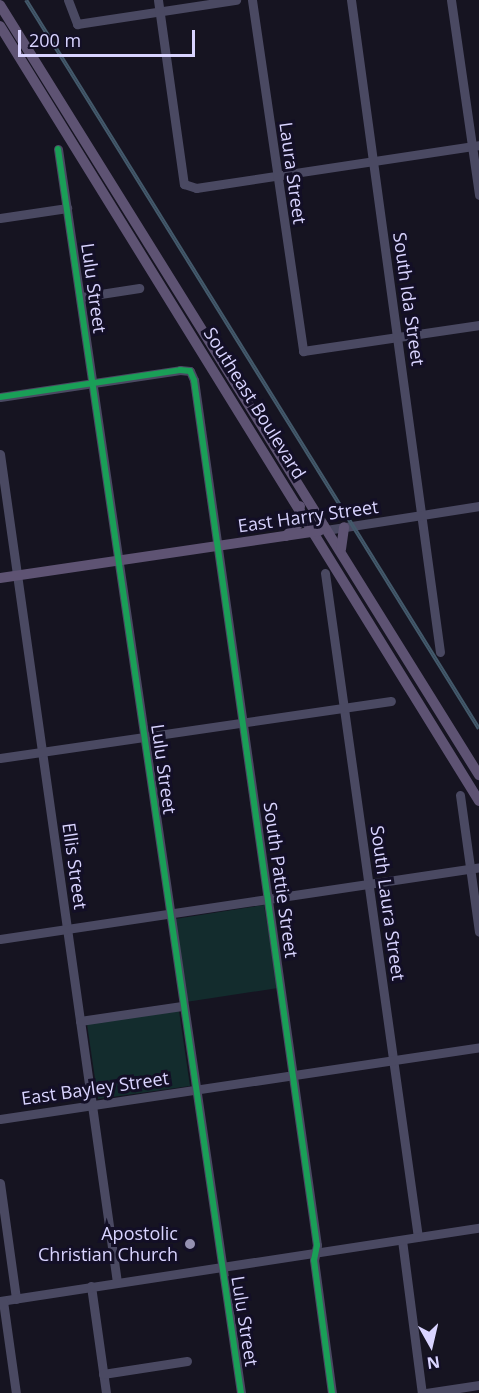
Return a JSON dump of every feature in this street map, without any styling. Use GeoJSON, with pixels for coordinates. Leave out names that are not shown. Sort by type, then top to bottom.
{"type":"FeatureCollection","features":[{"type":"Feature","properties":{"kind":"main road","name":"Southeast Boulevard"},"geometry":{"type":"LineString","coordinates":[[0,5],[321,531],[479,801]]}},
{"type":"Feature","properties":{"kind":"main road","name":"Southeast Boulevard"},"geometry":{"type":"LineString","coordinates":[[0,26],[300,506],[342,555],[479,775]]}},
{"type":"Feature","properties":{"kind":"main road"},"geometry":{"type":"LineString","coordinates":[[286,536],[297,525],[300,506]]}},
{"type":"Feature","properties":{"kind":"main road"},"geometry":{"type":"LineString","coordinates":[[342,555],[344,527]]}},
{"type":"Feature","properties":{"kind":"main road","name":"East Harry Street"},"geometry":{"type":"LineString","coordinates":[[0,578],[321,531]]}},
{"type":"Feature","properties":{"kind":"street"},"geometry":{"type":"LineString","coordinates":[[68,0],[72,21],[236,0]]}},
{"type":"Feature","properties":{"kind":"street"},"geometry":{"type":"LineString","coordinates":[[158,0],[184,184],[196,188],[475,145]]}},
{"type":"Feature","properties":{"kind":"street","name":"Laura Street"},"geometry":{"type":"LineString","coordinates":[[252,0],[303,351],[397,336]]}},
{"type":"Feature","properties":{"kind":"street","name":"South Ida Street"},"geometry":{"type":"LineString","coordinates":[[351,0],[440,652]]}},
{"type":"Feature","properties":{"kind":"street"},"geometry":{"type":"LineString","coordinates":[[451,0],[475,145],[479,195]]}},
{"type":"Feature","properties":{"kind":"street","name":"Lulu Street"},"geometry":{"type":"LineString","coordinates":[[58,149],[194,1090],[241,1393]]}},
{"type":"Feature","properties":{"kind":"street"},"geometry":{"type":"LineString","coordinates":[[0,218],[67,208]]}},
{"type":"Feature","properties":{"kind":"street"},"geometry":{"type":"LineString","coordinates":[[81,297],[139,288]]}},
{"type":"Feature","properties":{"kind":"street"},"geometry":{"type":"LineString","coordinates":[[397,336],[479,325]]}},
{"type":"Feature","properties":{"kind":"street","name":"South Pattie Street"},"geometry":{"type":"LineString","coordinates":[[93,384],[190,371],[219,546],[294,1075],[332,1393]]}},
{"type":"Feature","properties":{"kind":"street"},"geometry":{"type":"LineString","coordinates":[[0,397],[93,384]]}},
{"type":"Feature","properties":{"kind":"street","name":"Ellis Street"},"geometry":{"type":"LineString","coordinates":[[0,453],[117,1282]]}},
{"type":"Feature","properties":{"kind":"street","name":"East Harry Street"},"geometry":{"type":"LineString","coordinates":[[321,531],[479,506]]}},
{"type":"Feature","properties":{"kind":"street","name":"South Laura Street"},"geometry":{"type":"LineString","coordinates":[[325,573],[418,1237]]}},
{"type":"Feature","properties":{"kind":"street"},"geometry":{"type":"LineString","coordinates":[[0,758],[391,701]]}},
{"type":"Feature","properties":{"kind":"street"},"geometry":{"type":"LineString","coordinates":[[460,795],[475,868],[479,932]]}},
{"type":"Feature","properties":{"kind":"street"},"geometry":{"type":"LineString","coordinates":[[0,939],[475,868]]}},
{"type":"Feature","properties":{"kind":"street"},"geometry":{"type":"LineString","coordinates":[[80,1021],[182,1006]]}},
{"type":"Feature","properties":{"kind":"street","name":"East Bayley Street"},"geometry":{"type":"LineString","coordinates":[[0,1119],[479,1047]]}},
{"type":"Feature","properties":{"kind":"street"},"geometry":{"type":"LineString","coordinates":[[0,1183],[16,1299]]}},
{"type":"Feature","properties":{"kind":"street"},"geometry":{"type":"LineString","coordinates":[[16,1393],[2,1301],[479,1228]]}},
{"type":"Feature","properties":{"kind":"street"},"geometry":{"type":"LineString","coordinates":[[402,1240],[424,1393],[479,1385]]}},
{"type":"Feature","properties":{"kind":"street"},"geometry":{"type":"LineString","coordinates":[[91,1286],[106,1393]]}},
{"type":"Feature","properties":{"kind":"street"},"geometry":{"type":"LineString","coordinates":[[103,1374],[187,1361]]}},
{"type":"Feature","properties":{"kind":"green space"},"geometry":{"type":"Polygon","coordinates":[[[264,905],[278,988],[186,1002],[175,919],[264,905]]]}},
{"type":"Feature","properties":{"kind":"green space"},"geometry":{"type":"Polygon","coordinates":[[[179,1011],[190,1086],[98,1099],[87,1024],[179,1011]]]}},
{"type":"Feature","properties":{"kind":"railway"},"geometry":{"type":"LineString","coordinates":[[26,0],[479,729]]}},
{"type":"Feature","properties":{"kind":"cycle path"},"geometry":{"type":"LineString","coordinates":[[58,149],[241,1393]]}},
{"type":"Feature","properties":{"kind":"cycle path"},"geometry":{"type":"LineString","coordinates":[[0,397],[180,370],[190,371],[194,380],[317,1245],[314,1260],[332,1393]]}},
{"type":"Feature","properties":{"kind":"place","name":"Apostolic Christian Church"},"geometry":{"type":"Point","coordinates":[190,1244]}}]}
